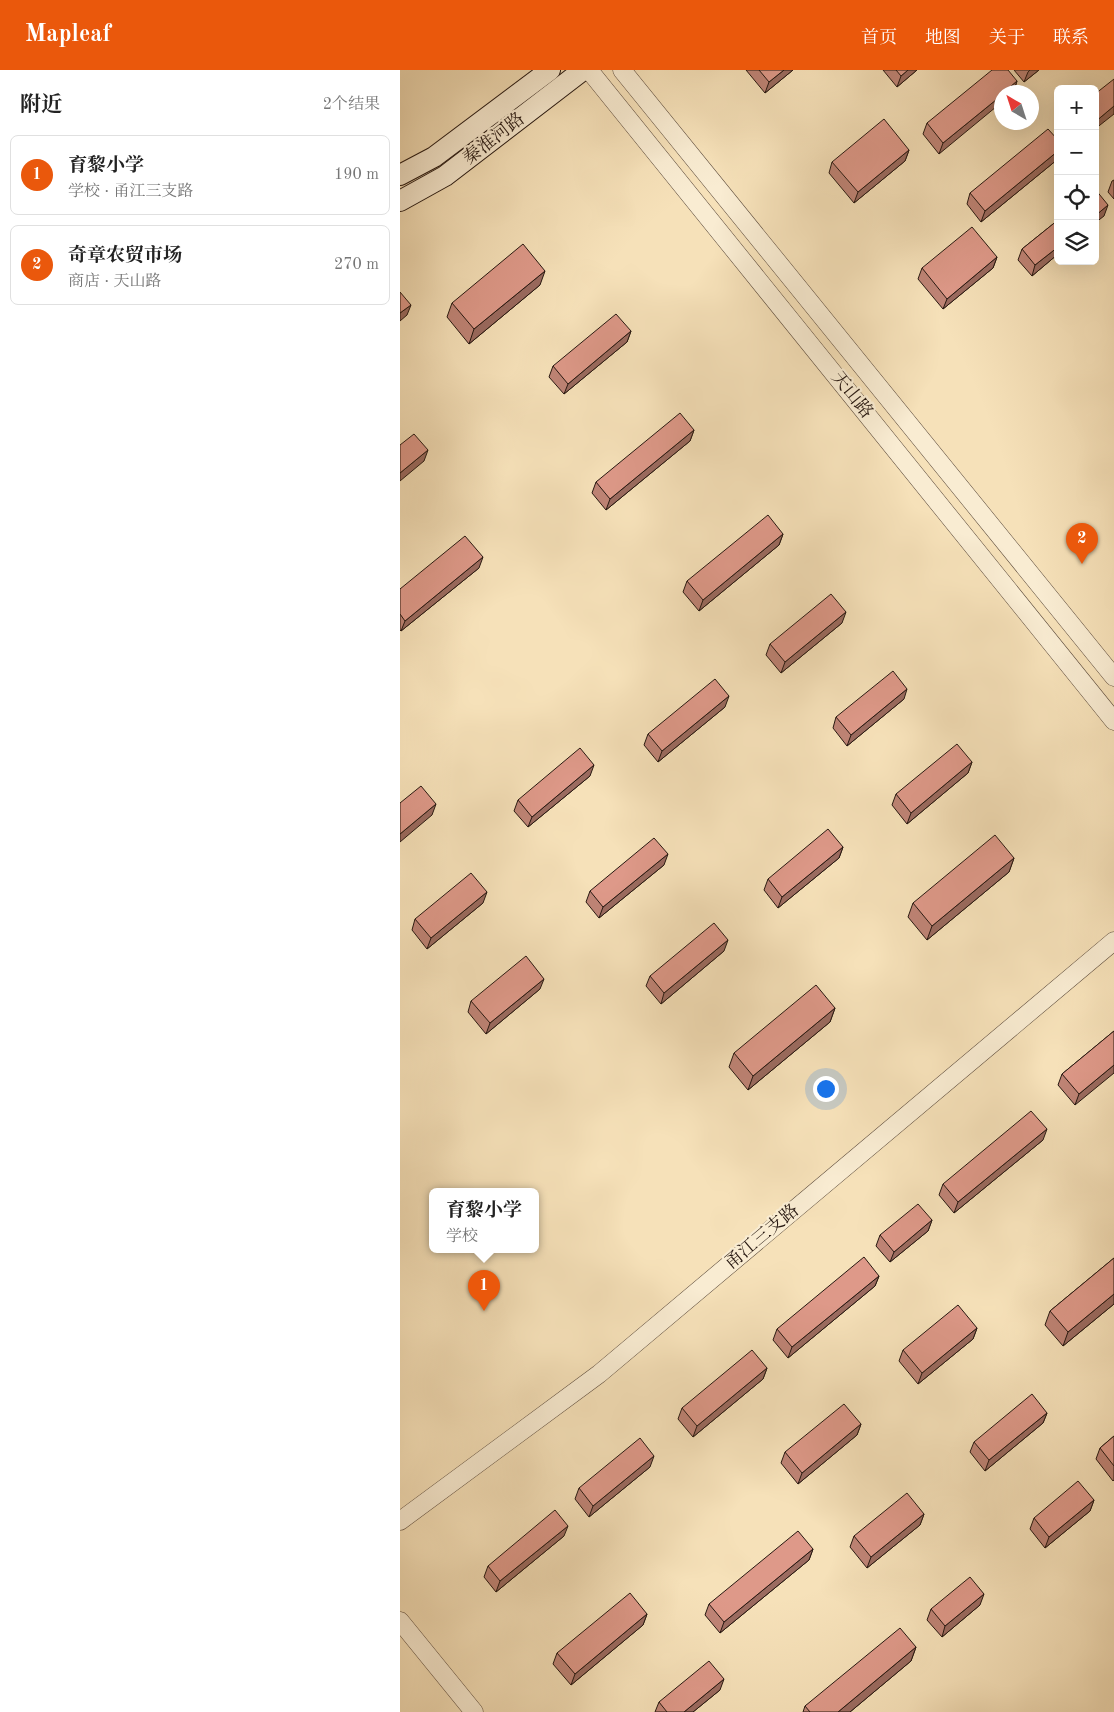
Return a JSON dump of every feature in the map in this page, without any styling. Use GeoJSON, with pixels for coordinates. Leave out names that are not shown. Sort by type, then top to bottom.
{"type":"FeatureCollection","features":[{"type":"Feature","properties":{"kind":"main road","name":"秦淮河路"},"geometry":{"type":"LineString","coordinates":[[400,175],[434,157],[550,70]]}},
{"type":"Feature","properties":{"kind":"main road","name":"秦淮河路"},"geometry":{"type":"LineString","coordinates":[[400,201],[445,176],[583,70]]}},
{"type":"Feature","properties":{"kind":"street","name":"天山路"},"geometry":{"type":"LineString","coordinates":[[589,70],[1114,721]]}},
{"type":"Feature","properties":{"kind":"street","name":"天山路"},"geometry":{"type":"LineString","coordinates":[[622,70],[1114,677]]}},
{"type":"Feature","properties":{"kind":"street","name":"甬江三支路"},"geometry":{"type":"LineString","coordinates":[[400,1521],[599,1374],[1114,941]]}},
{"type":"Feature","properties":{"kind":"street"},"geometry":{"type":"LineString","coordinates":[[400,1621],[474,1712]]}},
{"type":"Feature","properties":{"kind":"building"},"geometry":{"type":"Polygon","coordinates":[[[759,70],[784,70],[769,82],[759,70]]]}},
{"type":"Feature","properties":{"kind":"building"},"geometry":{"type":"Polygon","coordinates":[[[896,70],[908,70],[901,76],[896,70]]]}},
{"type":"Feature","properties":{"kind":"building"},"geometry":{"type":"Polygon","coordinates":[[[992,70],[1008,70],[1017,81],[1012,85],[994,85],[994,102],[943,143],[927,123],[992,70]]]}},
{"type":"Feature","properties":{"kind":"building"},"geometry":{"type":"Polygon","coordinates":[[[1114,79],[1114,106],[1099,119],[1099,91],[1114,79]]]}},
{"type":"Feature","properties":{"kind":"building"},"geometry":{"type":"Polygon","coordinates":[[[884,119],[909,150],[858,192],[832,162],[884,119]]]}},
{"type":"Feature","properties":{"kind":"building"},"geometry":{"type":"Polygon","coordinates":[[[1048,129],[1054,136],[1054,154],[985,211],[970,193],[1048,129]]]}},
{"type":"Feature","properties":{"kind":"building"},"geometry":{"type":"Polygon","coordinates":[[[1099,194],[1108,205],[1099,213],[1099,194]]]}},
{"type":"Feature","properties":{"kind":"building"},"geometry":{"type":"Polygon","coordinates":[[[1054,223],[1054,250],[1035,265],[1022,249],[1054,223]]]}},
{"type":"Feature","properties":{"kind":"building"},"geometry":{"type":"Polygon","coordinates":[[[972,227],[997,257],[947,299],[922,268],[972,227]]]}},
{"type":"Feature","properties":{"kind":"building"},"geometry":{"type":"Polygon","coordinates":[[[523,244],[545,271],[474,329],[452,303],[523,244]]]}},
{"type":"Feature","properties":{"kind":"building"},"geometry":{"type":"Polygon","coordinates":[[[400,292],[411,305],[400,313],[400,292]]]}},
{"type":"Feature","properties":{"kind":"building"},"geometry":{"type":"Polygon","coordinates":[[[616,314],[631,331],[568,384],[553,366],[616,314]]]}},
{"type":"Feature","properties":{"kind":"building"},"geometry":{"type":"Polygon","coordinates":[[[680,413],[694,430],[610,499],[596,482],[680,413]]]}},
{"type":"Feature","properties":{"kind":"building"},"geometry":{"type":"Polygon","coordinates":[[[414,434],[428,450],[400,473],[400,445],[414,434]]]}},
{"type":"Feature","properties":{"kind":"building"},"geometry":{"type":"Polygon","coordinates":[[[768,515],[783,534],[703,600],[687,581],[768,515]]]}},
{"type":"Feature","properties":{"kind":"building"},"geometry":{"type":"Polygon","coordinates":[[[465,536],[483,557],[405,621],[400,614],[400,589],[465,536]]]}},
{"type":"Feature","properties":{"kind":"building"},"geometry":{"type":"Polygon","coordinates":[[[831,594],[846,612],[785,662],[770,644],[831,594]]]}},
{"type":"Feature","properties":{"kind":"building"},"geometry":{"type":"Polygon","coordinates":[[[893,671],[907,689],[851,735],[836,717],[893,671]]]}},
{"type":"Feature","properties":{"kind":"building"},"geometry":{"type":"Polygon","coordinates":[[[715,679],[729,696],[662,751],[648,734],[715,679]]]}},
{"type":"Feature","properties":{"kind":"building"},"geometry":{"type":"Polygon","coordinates":[[[957,744],[972,762],[911,813],[896,794],[957,744]]]}},
{"type":"Feature","properties":{"kind":"building"},"geometry":{"type":"Polygon","coordinates":[[[580,748],[594,765],[532,817],[518,800],[580,748]]]}},
{"type":"Feature","properties":{"kind":"building"},"geometry":{"type":"Polygon","coordinates":[[[421,786],[436,804],[400,834],[400,803],[421,786]]]}},
{"type":"Feature","properties":{"kind":"building"},"geometry":{"type":"Polygon","coordinates":[[[828,829],[843,847],[782,897],[768,879],[828,829]]]}},
{"type":"Feature","properties":{"kind":"building"},"geometry":{"type":"Polygon","coordinates":[[[995,835],[1014,858],[932,926],[913,903],[995,835]]]}},
{"type":"Feature","properties":{"kind":"building"},"geometry":{"type":"Polygon","coordinates":[[[654,838],[668,854],[603,907],[590,891],[654,838]]]}},
{"type":"Feature","properties":{"kind":"building"},"geometry":{"type":"Polygon","coordinates":[[[471,873],[487,892],[431,938],[415,919],[471,873]]]}},
{"type":"Feature","properties":{"kind":"building"},"geometry":{"type":"Polygon","coordinates":[[[714,923],[728,940],[664,993],[650,976],[714,923]]]}},
{"type":"Feature","properties":{"kind":"building"},"geometry":{"type":"Polygon","coordinates":[[[526,956],[544,979],[490,1023],[471,1001],[526,956]]]}},
{"type":"Feature","properties":{"kind":"building"},"geometry":{"type":"Polygon","coordinates":[[[816,985],[835,1008],[753,1076],[734,1053],[816,985]]]}},
{"type":"Feature","properties":{"kind":"building"},"geometry":{"type":"Polygon","coordinates":[[[1114,1031],[1114,1065],[1079,1094],[1062,1074],[1114,1031]]]}},
{"type":"Feature","properties":{"kind":"building"},"geometry":{"type":"Polygon","coordinates":[[[1031,1111],[1047,1129],[958,1202],[943,1184],[1031,1111]]]}},
{"type":"Feature","properties":{"kind":"building"},"geometry":{"type":"Polygon","coordinates":[[[918,1204],[932,1220],[894,1252],[880,1235],[918,1204]]]}},
{"type":"Feature","properties":{"kind":"building"},"geometry":{"type":"Polygon","coordinates":[[[864,1257],[879,1276],[792,1347],[777,1329],[864,1257]]]}},
{"type":"Feature","properties":{"kind":"building"},"geometry":{"type":"Polygon","coordinates":[[[1114,1258],[1114,1294],[1068,1332],[1050,1311],[1114,1258]]]}},
{"type":"Feature","properties":{"kind":"building"},"geometry":{"type":"Polygon","coordinates":[[[958,1305],[977,1328],[922,1373],[903,1350],[958,1305]]]}},
{"type":"Feature","properties":{"kind":"building"},"geometry":{"type":"Polygon","coordinates":[[[752,1350],[767,1368],[697,1426],[682,1408],[752,1350]]]}},
{"type":"Feature","properties":{"kind":"building"},"geometry":{"type":"Polygon","coordinates":[[[1032,1394],[1047,1413],[989,1460],[974,1442],[1032,1394]]]}},
{"type":"Feature","properties":{"kind":"building"},"geometry":{"type":"Polygon","coordinates":[[[844,1404],[861,1424],[802,1473],[785,1452],[844,1404]]]}},
{"type":"Feature","properties":{"kind":"building"},"geometry":{"type":"Polygon","coordinates":[[[1114,1436],[1114,1466],[1100,1448],[1114,1436]]]}},
{"type":"Feature","properties":{"kind":"building"},"geometry":{"type":"Polygon","coordinates":[[[640,1438],[654,1456],[593,1506],[579,1488],[640,1438]]]}},
{"type":"Feature","properties":{"kind":"building"},"geometry":{"type":"Polygon","coordinates":[[[1078,1481],[1094,1500],[1049,1537],[1034,1518],[1078,1481]]]}},
{"type":"Feature","properties":{"kind":"building"},"geometry":{"type":"Polygon","coordinates":[[[907,1493],[924,1514],[871,1557],[854,1536],[907,1493]]]}},
{"type":"Feature","properties":{"kind":"building"},"geometry":{"type":"Polygon","coordinates":[[[555,1510],[568,1526],[500,1581],[488,1566],[555,1510]]]}},
{"type":"Feature","properties":{"kind":"building"},"geometry":{"type":"Polygon","coordinates":[[[798,1531],[813,1549],[724,1622],[709,1604],[798,1531]]]}},
{"type":"Feature","properties":{"kind":"building"},"geometry":{"type":"Polygon","coordinates":[[[970,1577],[984,1594],[945,1626],[931,1609],[970,1577]]]}},
{"type":"Feature","properties":{"kind":"building"},"geometry":{"type":"Polygon","coordinates":[[[630,1593],[647,1614],[575,1674],[557,1653],[630,1593]]]}},
{"type":"Feature","properties":{"kind":"building"},"geometry":{"type":"Polygon","coordinates":[[[900,1628],[916,1647],[838,1712],[810,1712],[805,1706],[900,1628]]]}},
{"type":"Feature","properties":{"kind":"building"},"geometry":{"type":"Polygon","coordinates":[[[709,1661],[724,1679],[684,1712],[667,1712],[659,1702],[709,1661]]]}},
{"type":"Feature","properties":{"kind":"place","name":"奇章农贸市场"},"geometry":{"type":"Point","coordinates":[1082,564]}},
{"type":"Feature","properties":{"kind":"place","name":"育黎小学"},"geometry":{"type":"Point","coordinates":[484,1311]}}]}
